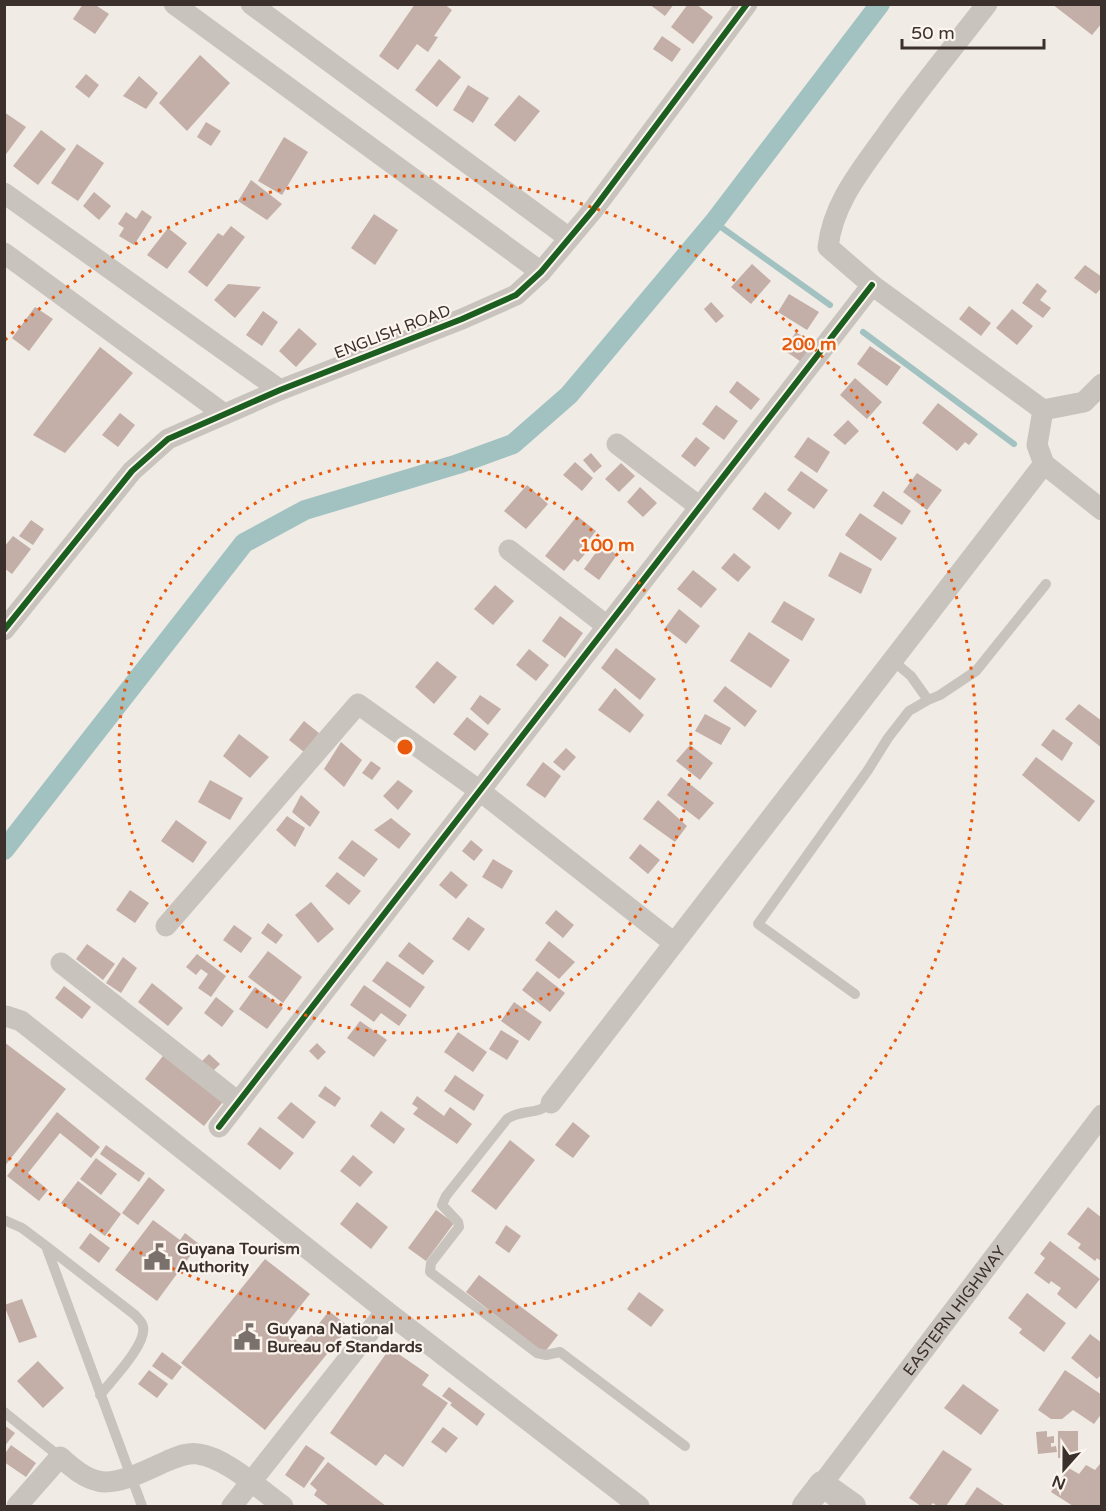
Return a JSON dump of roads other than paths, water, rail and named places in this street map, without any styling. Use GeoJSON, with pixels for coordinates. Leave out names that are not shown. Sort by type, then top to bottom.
{"type":"FeatureCollection","features":[{"type":"Feature","properties":{"kind":"street"},"geometry":{"type":"LineString","coordinates":[[174,4],[541,272]]}},
{"type":"Feature","properties":{"kind":"street"},"geometry":{"type":"LineString","coordinates":[[251,4],[569,238]]}},
{"type":"Feature","properties":{"kind":"street","name":"ENGLISH ROAD"},"geometry":{"type":"LineString","coordinates":[[8,617],[132,471],[168,439],[280,390],[462,319],[516,295],[541,272],[593,210],[747,4]]}},
{"type":"Feature","properties":{"kind":"street"},"geometry":{"type":"LineString","coordinates":[[987,4],[909,103],[851,184],[838,207],[830,231],[828,247],[872,285],[1043,410],[1084,402],[1101,384]]}},
{"type":"Feature","properties":{"kind":"street"},"geometry":{"type":"LineString","coordinates":[[4,193],[280,390]]}},
{"type":"Feature","properties":{"kind":"street"},"geometry":{"type":"LineString","coordinates":[[4,254],[224,414]]}},
{"type":"Feature","properties":{"kind":"street"},"geometry":{"type":"LineString","coordinates":[[219,1127],[872,285]]}},
{"type":"Feature","properties":{"kind":"street"},"geometry":{"type":"LineString","coordinates":[[1043,410],[1037,445],[1044,464],[1101,510]]}},
{"type":"Feature","properties":{"kind":"street"},"geometry":{"type":"LineString","coordinates":[[617,444],[700,507]]}},
{"type":"Feature","properties":{"kind":"street"},"geometry":{"type":"LineString","coordinates":[[551,1103],[1044,464]]}},
{"type":"Feature","properties":{"kind":"street"},"geometry":{"type":"LineString","coordinates":[[509,550],[607,626]]}},
{"type":"Feature","properties":{"kind":"street"},"geometry":{"type":"LineString","coordinates":[[166,926],[358,704],[480,791],[674,943]]}},
{"type":"Feature","properties":{"kind":"street"},"geometry":{"type":"LineString","coordinates":[[62,963],[238,1102]]}},
{"type":"Feature","properties":{"kind":"street"},"geometry":{"type":"LineString","coordinates":[[4,1017],[21,1021],[386,1311],[639,1506]]}},
{"type":"Feature","properties":{"kind":"street","name":"EASTERN HIGHWAY"},"geometry":{"type":"LineString","coordinates":[[805,1506],[1101,1115]]}},
{"type":"Feature","properties":{"kind":"street"},"geometry":{"type":"LineString","coordinates":[[232,1506],[386,1311]]}},
{"type":"Feature","properties":{"kind":"street"},"geometry":{"type":"LineString","coordinates":[[17,1506],[60,1457],[76,1470],[97,1481],[108,1482],[195,1453],[218,1460],[283,1506]]}},
{"type":"Feature","properties":{"kind":"street"},"geometry":{"type":"LineString","coordinates":[[822,1484],[853,1506]]}},
{"type":"Feature","properties":{"kind":"lane"},"geometry":{"type":"LineString","coordinates":[[855,994],[758,924],[909,711],[940,695],[976,670],[1046,584]]}},
{"type":"Feature","properties":{"kind":"lane"},"geometry":{"type":"LineString","coordinates":[[892,660],[910,676],[928,700]]}},
{"type":"Feature","properties":{"kind":"lane"},"geometry":{"type":"LineString","coordinates":[[551,1103],[544,1109],[519,1113],[507,1119],[446,1196],[442,1205],[458,1222],[459,1227],[431,1263],[430,1272],[537,1353],[546,1355],[560,1352],[685,1446]]}},
{"type":"Feature","properties":{"kind":"lane"},"geometry":{"type":"LineString","coordinates":[[4,1220],[22,1228],[135,1315],[142,1323],[143,1334],[138,1345],[100,1395]]}},
{"type":"Feature","properties":{"kind":"lane"},"geometry":{"type":"LineString","coordinates":[[46,1246],[142,1506]]}},
{"type":"Feature","properties":{"kind":"lane"},"geometry":{"type":"LineString","coordinates":[[4,1412],[60,1457]]}},
{"type":"Feature","properties":{"kind":"waterway"},"geometry":{"type":"LineString","coordinates":[[4,850],[244,543],[305,510],[458,464],[513,444],[569,395],[714,222],[880,4]]}},
{"type":"Feature","properties":{"kind":"waterway"},"geometry":{"type":"LineString","coordinates":[[714,222],[830,305]]}},
{"type":"Feature","properties":{"kind":"waterway"},"geometry":{"type":"LineString","coordinates":[[863,332],[1014,444]]}},
{"type":"Feature","properties":{"kind":"place","name":"Guyana Tourism Authority"},"geometry":{"type":"Point","coordinates":[157,1257]}},
{"type":"Feature","properties":{"kind":"place","name":"Guyana National Bureau of Standards"},"geometry":{"type":"Point","coordinates":[247,1337]}}]}
